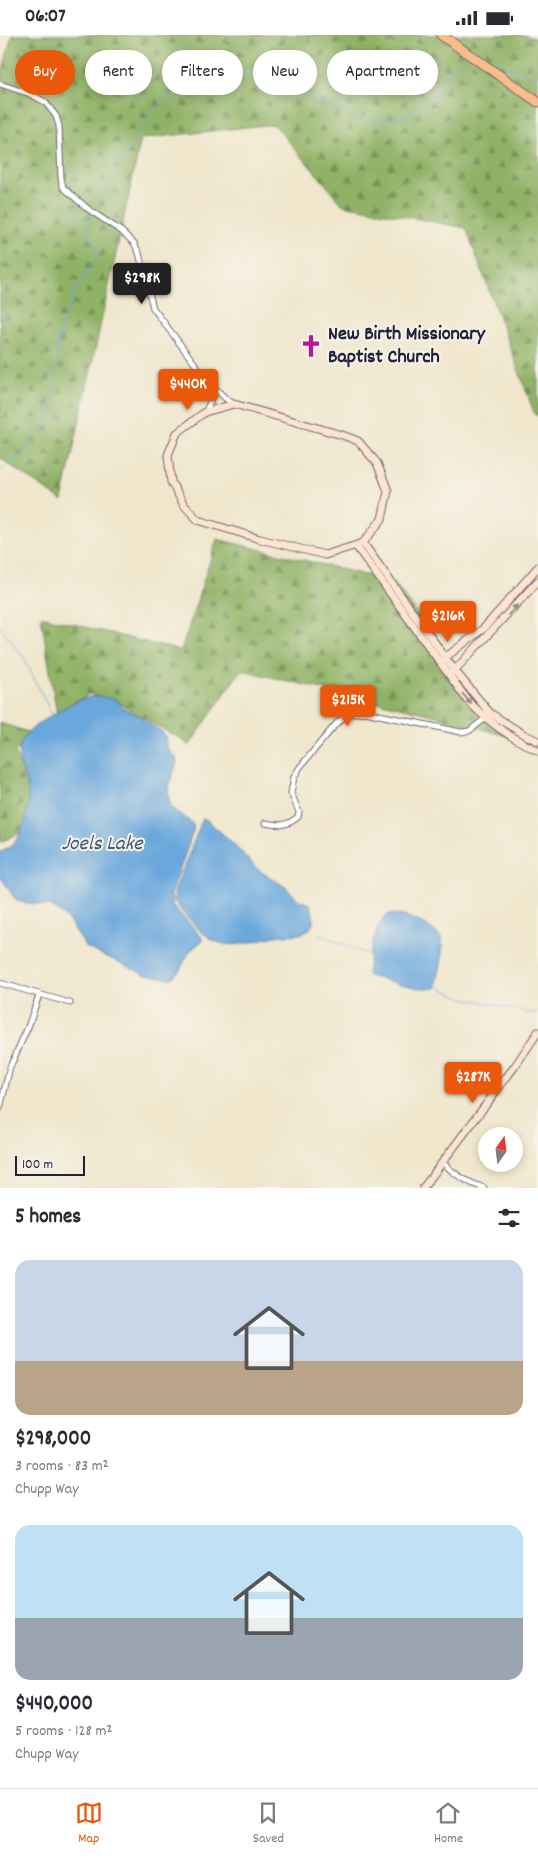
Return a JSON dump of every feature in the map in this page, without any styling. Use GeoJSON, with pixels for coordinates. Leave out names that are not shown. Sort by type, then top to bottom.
{"type":"FeatureCollection","features":[{"type":"Feature","properties":{"kind":"highway"},"geometry":{"type":"LineString","coordinates":[[441,35],[538,102]]}},
{"type":"Feature","properties":{"kind":"street"},"geometry":{"type":"LineString","coordinates":[[0,84],[30,94],[45,102],[56,116],[59,126],[63,187],[88,209],[121,231],[134,243],[139,253],[153,308],[207,381],[212,391],[211,402],[205,412],[177,433],[168,455],[171,482],[184,505],[198,520],[260,539],[325,555],[360,545],[382,519],[388,491],[377,463],[358,441],[234,405],[207,381]]}},
{"type":"Feature","properties":{"kind":"street"},"geometry":{"type":"LineString","coordinates":[[205,412],[234,405]]}},
{"type":"Feature","properties":{"kind":"street"},"geometry":{"type":"LineString","coordinates":[[360,545],[452,673],[488,715],[508,736],[538,751]]}},
{"type":"Feature","properties":{"kind":"street"},"geometry":{"type":"LineString","coordinates":[[443,660],[484,628],[538,567]]}},
{"type":"Feature","properties":{"kind":"street"},"geometry":{"type":"LineString","coordinates":[[452,673],[538,581]]}},
{"type":"Feature","properties":{"kind":"street"},"geometry":{"type":"LineString","coordinates":[[265,823],[289,824],[298,817],[299,812],[291,793],[294,777],[300,767],[336,724],[348,714],[365,712],[461,732],[469,731],[488,715]]}},
{"type":"Feature","properties":{"kind":"street"},"geometry":{"type":"LineString","coordinates":[[488,715],[538,741]]}},
{"type":"Feature","properties":{"kind":"street"},"geometry":{"type":"LineString","coordinates":[[0,983],[70,1003]]}},
{"type":"Feature","properties":{"kind":"street"},"geometry":{"type":"LineString","coordinates":[[0,1108],[10,1067],[28,1027],[39,995]]}},
{"type":"Feature","properties":{"kind":"street"},"geometry":{"type":"LineString","coordinates":[[423,1188],[515,1066],[538,1032]]}},
{"type":"Feature","properties":{"kind":"street"},"geometry":{"type":"LineString","coordinates":[[443,1163],[453,1173],[484,1188]]}},
{"type":"Feature","properties":{"kind":"green space"},"geometry":{"type":"Polygon","coordinates":[[[12,35],[523,35],[538,39],[538,415],[535,415],[466,228],[343,205],[274,124],[141,139],[62,501],[0,458],[0,80],[12,35]]]}},
{"type":"Feature","properties":{"kind":"green space"},"geometry":{"type":"Polygon","coordinates":[[[217,539],[394,582],[510,737],[425,713],[241,670],[189,746],[180,738],[117,701],[89,694],[57,715],[41,616],[181,651],[217,539]]]}},
{"type":"Feature","properties":{"kind":"green space"},"geometry":{"type":"Polygon","coordinates":[[[0,723],[31,733],[15,753],[30,789],[25,831],[0,842],[0,723]]]}},
{"type":"Feature","properties":{"kind":"water","name":"Joels Lake"},"geometry":{"type":"Polygon","coordinates":[[[99,696],[117,700],[124,708],[136,714],[162,732],[166,737],[167,747],[177,762],[169,786],[169,800],[171,806],[179,814],[193,824],[194,828],[171,895],[173,906],[203,940],[190,951],[179,971],[171,979],[145,974],[86,947],[69,921],[58,911],[49,906],[20,902],[15,899],[0,876],[0,852],[12,845],[17,839],[26,817],[28,793],[19,755],[22,740],[37,725],[62,709],[79,700],[99,696]]]}},
{"type":"Feature","properties":{"kind":"water"},"geometry":{"type":"Polygon","coordinates":[[[203,818],[233,843],[257,869],[287,888],[299,900],[310,904],[313,923],[306,932],[279,935],[230,945],[215,941],[192,923],[174,900],[175,890],[203,818]]]}},
{"type":"Feature","properties":{"kind":"water"},"geometry":{"type":"Polygon","coordinates":[[[389,914],[418,921],[432,929],[442,939],[442,959],[436,988],[418,988],[368,976],[367,972],[373,940],[380,924],[389,914]]]}},
{"type":"Feature","properties":{"kind":"waterway"},"geometry":{"type":"LineString","coordinates":[[94,211],[152,111],[176,86],[223,73],[241,74],[301,93],[331,107],[368,118],[386,120],[406,115],[419,109],[429,100],[453,67],[468,60]]}},
{"type":"Feature","properties":{"kind":"waterway"},"geometry":{"type":"LineString","coordinates":[[484,60],[501,63],[538,78]]}},
{"type":"Feature","properties":{"kind":"waterway"},"geometry":{"type":"LineString","coordinates":[[0,471],[21,455],[44,426],[55,385],[58,338],[78,287],[98,254],[86,228],[93,214]]}},
{"type":"Feature","properties":{"kind":"waterway"},"geometry":{"type":"LineString","coordinates":[[0,626],[24,658],[52,715]]}},
{"type":"Feature","properties":{"kind":"waterway"},"geometry":{"type":"LineString","coordinates":[[188,844],[192,847]]}},
{"type":"Feature","properties":{"kind":"waterway"},"geometry":{"type":"LineString","coordinates":[[320,935],[370,955]]}},
{"type":"Feature","properties":{"kind":"waterway"},"geometry":{"type":"LineString","coordinates":[[437,986],[461,997],[530,1013],[538,1012]]}},
{"type":"Feature","properties":{"kind":"place","name":"New Birth Missionary Baptist Church"},"geometry":{"type":"Point","coordinates":[311,346]}}]}
